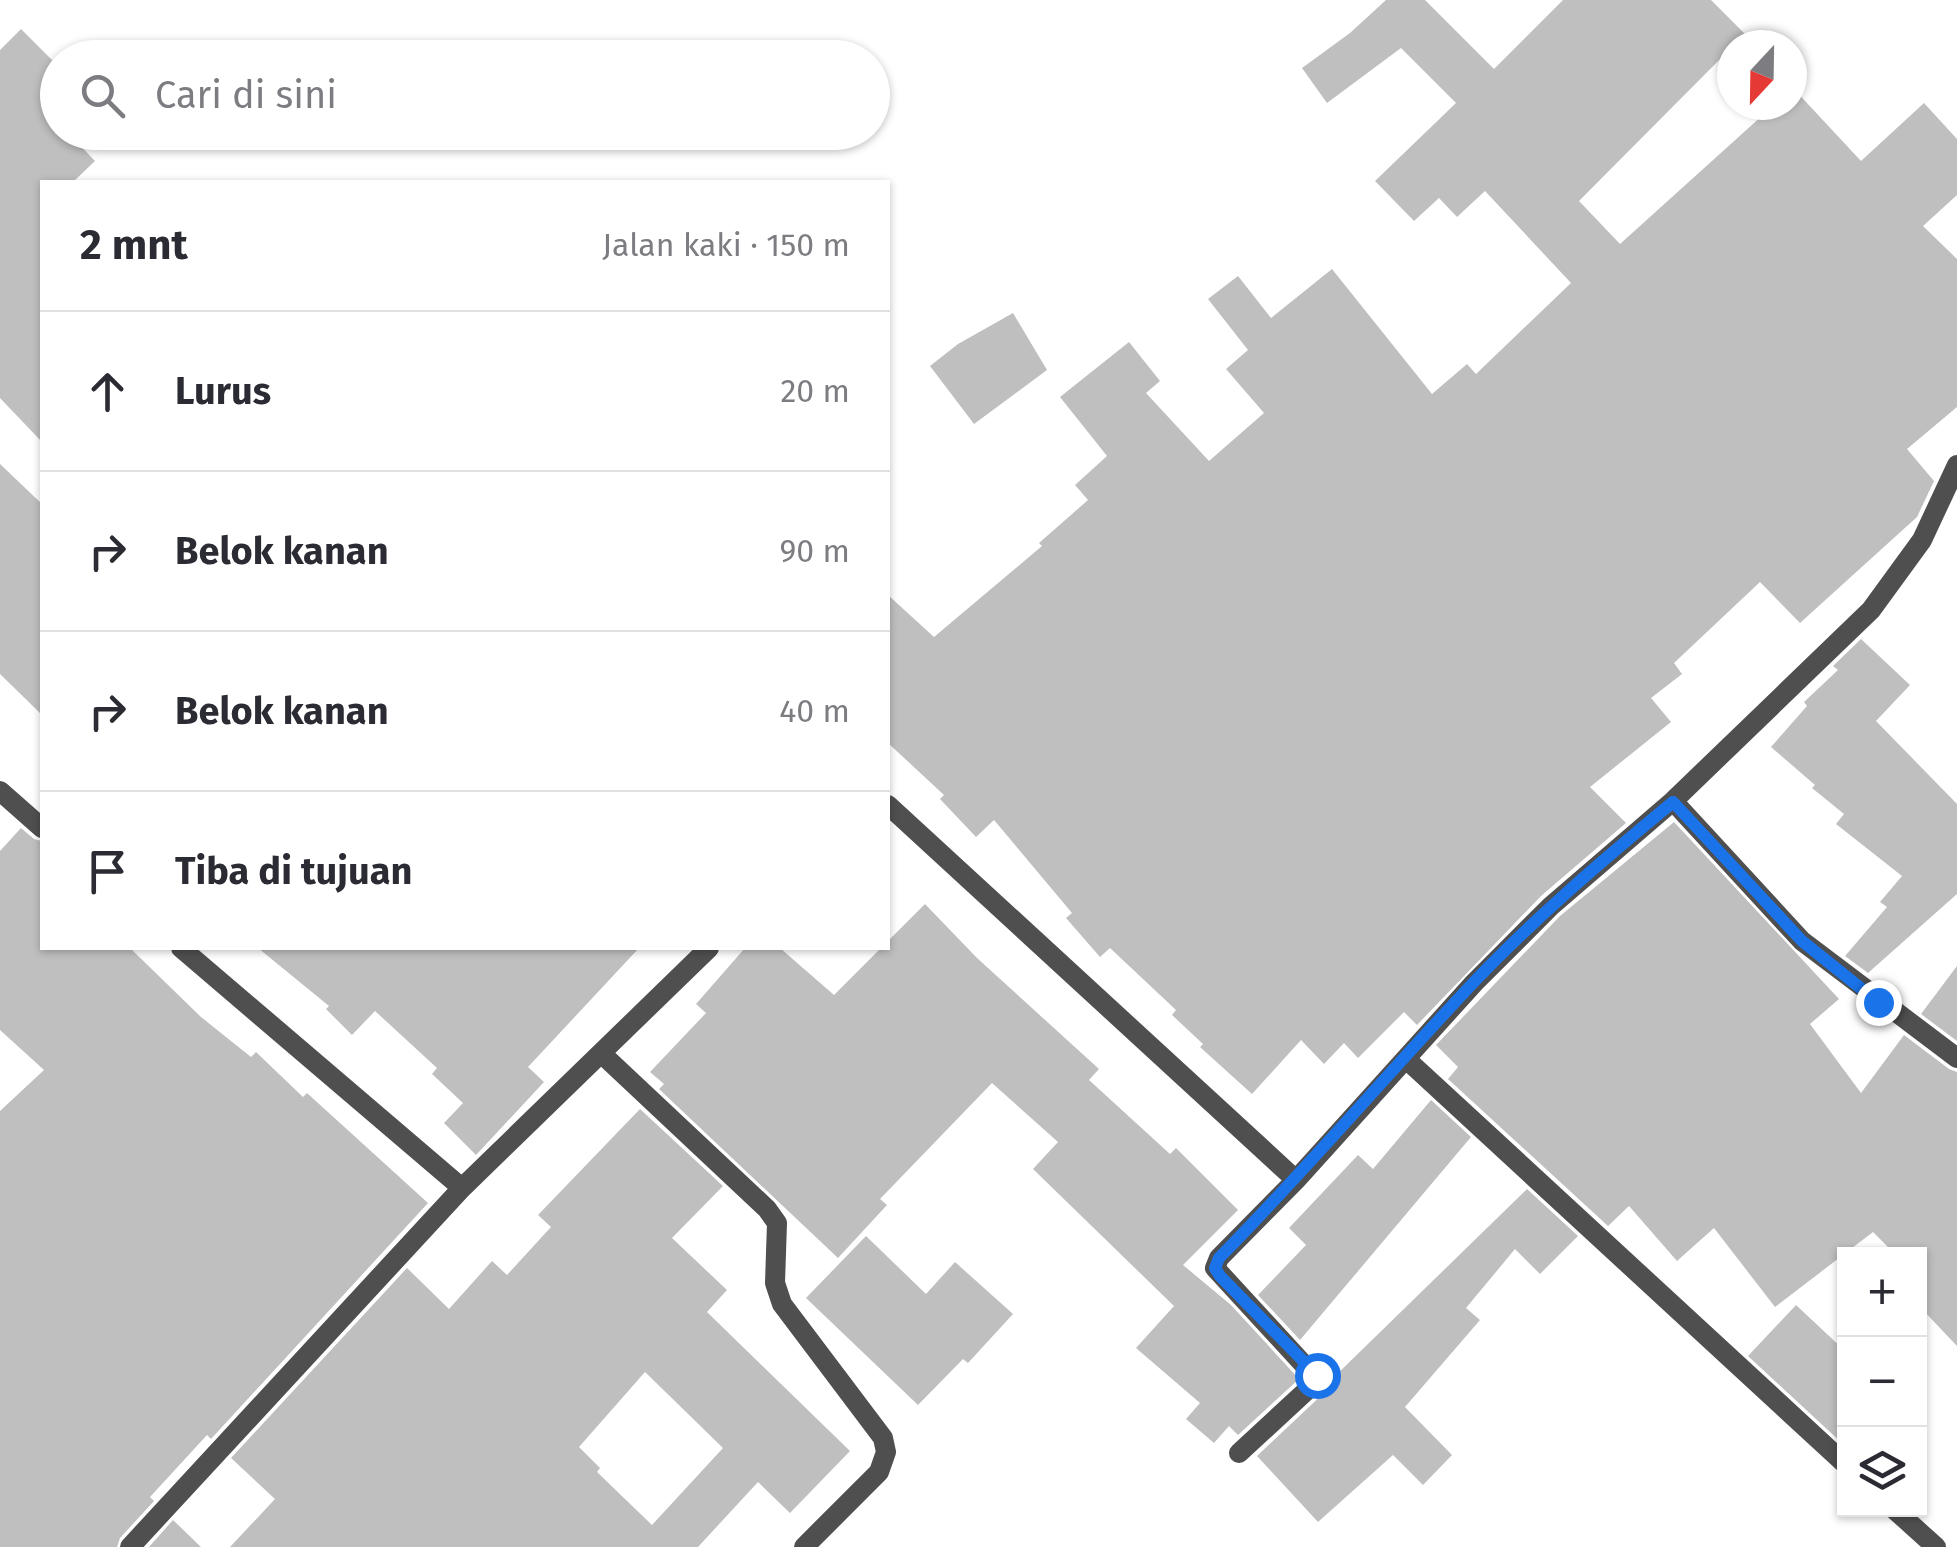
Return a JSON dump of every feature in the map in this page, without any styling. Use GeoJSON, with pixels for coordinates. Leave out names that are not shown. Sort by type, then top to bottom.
{"type":"FeatureCollection","features":[{"type":"Feature","properties":{"kind":"street"},"geometry":{"type":"LineString","coordinates":[[1239,1453],[1318,1380],[1215,1268],[1219,1258],[1296,1180],[1474,983],[1551,906],[1673,802],[1871,610],[1922,540],[1957,466]]}},
{"type":"Feature","properties":{"kind":"street"},"geometry":{"type":"LineString","coordinates":[[0,792],[40,826]]}},
{"type":"Feature","properties":{"kind":"street"},"geometry":{"type":"LineString","coordinates":[[1673,802],[1802,941],[1957,1058]]}},
{"type":"Feature","properties":{"kind":"street"},"geometry":{"type":"LineString","coordinates":[[890,807],[1296,1180]]}},
{"type":"Feature","properties":{"kind":"street"},"geometry":{"type":"LineString","coordinates":[[183,950],[462,1188]]}},
{"type":"Feature","properties":{"kind":"street"},"geometry":{"type":"LineString","coordinates":[[130,1547],[462,1188],[707,950]]}},
{"type":"Feature","properties":{"kind":"street"},"geometry":{"type":"LineString","coordinates":[[602,1054],[768,1208],[776,1223],[775,1283],[782,1304],[883,1438],[886,1452],[879,1472],[804,1547]]}},
{"type":"Feature","properties":{"kind":"street"},"geometry":{"type":"LineString","coordinates":[[1406,1059],[1837,1457]]}},
{"type":"Feature","properties":{"kind":"street"},"geometry":{"type":"LineString","coordinates":[[1903,1517],[1936,1547]]}},
{"type":"Feature","properties":{"kind":"building"},"geometry":{"type":"Polygon","coordinates":[[[1386,0],[1425,0],[1494,69],[1563,0],[1711,0],[1741,30],[1717,30],[1717,62],[1579,201],[1620,244],[1757,120],[1807,120],[1807,103],[1861,161],[1924,103],[1957,139],[1957,195],[1923,226],[1957,259],[1957,407],[1907,449],[1934,481],[1917,517],[1800,623],[1760,582],[1674,663],[1682,674],[1651,698],[1671,722],[1590,787],[1626,823],[1541,896],[1417,1025],[1404,1012],[1358,1058],[1344,1043],[1324,1064],[1301,1040],[1252,1094],[1200,1047],[1203,1044],[1172,1015],[1176,1010],[1110,948],[1100,957],[1066,918],[1072,913],[994,820],[976,837],[940,799],[944,795],[890,745],[890,597],[934,637],[1042,546],[1039,543],[1088,500],[1075,485],[1107,456],[1060,397],[1129,342],[1160,381],[1146,393],[1209,461],[1264,413],[1226,369],[1248,350],[1208,299],[1238,276],[1271,318],[1332,269],[1432,394],[1467,364],[1476,374],[1571,283],[1485,191],[1457,217],[1439,198],[1414,221],[1375,181],[1456,103],[1401,48],[1327,103],[1302,68],[1386,0]]]}},
{"type":"Feature","properties":{"kind":"building"},"geometry":{"type":"Polygon","coordinates":[[[21,29],[40,48],[40,150],[84,150],[95,161],[75,180],[40,180],[40,440],[0,398],[0,50],[21,29]]]}},
{"type":"Feature","properties":{"kind":"building"},"geometry":{"type":"Polygon","coordinates":[[[1013,313],[1047,370],[974,424],[930,366],[958,344],[1013,313]]]}},
{"type":"Feature","properties":{"kind":"building"},"geometry":{"type":"Polygon","coordinates":[[[0,464],[40,502],[40,713],[0,674],[0,464]]]}},
{"type":"Feature","properties":{"kind":"building"},"geometry":{"type":"Polygon","coordinates":[[[1861,639],[1910,685],[1876,721],[1957,804],[1957,894],[1868,973],[1845,956],[1887,907],[1880,902],[1902,876],[1836,824],[1844,814],[1771,747],[1807,706],[1804,702],[1838,670],[1833,666],[1861,639]]]}},
{"type":"Feature","properties":{"kind":"building"},"geometry":{"type":"Polygon","coordinates":[[[1674,822],[1839,999],[1810,1024],[1861,1093],[1904,1035],[1957,1072],[1957,1346],[1927,1314],[1927,1247],[1888,1247],[1873,1232],[1853,1247],[1837,1247],[1837,1260],[1775,1307],[1714,1228],[1677,1261],[1629,1206],[1608,1226],[1448,1079],[1458,1067],[1436,1045],[1560,916],[1674,822]]]}},
{"type":"Feature","properties":{"kind":"building"},"geometry":{"type":"Polygon","coordinates":[[[21,828],[40,840],[40,950],[132,950],[201,1017],[251,1057],[256,1052],[303,1097],[307,1093],[428,1203],[211,1439],[207,1435],[150,1497],[154,1501],[120,1538],[117,1547],[0,1547],[0,1111],[44,1070],[0,1030],[0,851],[21,828]]]}},
{"type":"Feature","properties":{"kind":"building"},"geometry":{"type":"Polygon","coordinates":[[[925,904],[977,958],[1099,1069],[1089,1080],[1170,1154],[1176,1148],[1238,1210],[1183,1265],[1231,1305],[1299,1379],[1238,1435],[1229,1426],[1214,1443],[1186,1419],[1200,1403],[1136,1348],[1174,1306],[1033,1169],[1058,1142],[992,1083],[880,1199],[887,1205],[838,1258],[659,1089],[664,1084],[650,1072],[706,1013],[696,1004],[743,950],[782,950],[834,995],[879,950],[890,950],[890,939],[925,904]]]}},
{"type":"Feature","properties":{"kind":"building"},"geometry":{"type":"Polygon","coordinates":[[[260,950],[637,950],[528,1067],[544,1082],[476,1155],[444,1123],[463,1103],[432,1074],[437,1068],[375,1011],[352,1035],[326,1009],[329,1006],[260,950]]]}},
{"type":"Feature","properties":{"kind":"building"},"geometry":{"type":"Polygon","coordinates":[[[1957,966],[1957,1041],[1921,1014],[1957,966]]]}},
{"type":"Feature","properties":{"kind":"building"},"geometry":{"type":"Polygon","coordinates":[[[1431,1100],[1471,1137],[1300,1340],[1258,1295],[1306,1245],[1289,1228],[1358,1155],[1373,1169],[1431,1100]]]}},
{"type":"Feature","properties":{"kind":"building"},"geometry":{"type":"Polygon","coordinates":[[[640,1109],[723,1186],[672,1238],[727,1290],[707,1312],[850,1451],[790,1513],[758,1482],[698,1547],[230,1547],[275,1499],[231,1458],[407,1268],[449,1309],[492,1261],[507,1275],[551,1227],[538,1215],[640,1109]],[[645,1372],[579,1447],[600,1468],[597,1472],[652,1525],[723,1448],[645,1372]]]}},
{"type":"Feature","properties":{"kind":"building"},"geometry":{"type":"Polygon","coordinates":[[[1527,1189],[1578,1236],[1540,1274],[1515,1249],[1466,1308],[1480,1320],[1405,1407],[1452,1455],[1423,1485],[1393,1455],[1318,1522],[1257,1456],[1527,1189]]]}},
{"type":"Feature","properties":{"kind":"building"},"geometry":{"type":"Polygon","coordinates":[[[866,1236],[926,1294],[955,1262],[1013,1314],[968,1363],[963,1359],[918,1405],[806,1298],[866,1236]]]}},
{"type":"Feature","properties":{"kind":"building"},"geometry":{"type":"Polygon","coordinates":[[[1796,1305],[1837,1343],[1837,1439],[1748,1356],[1796,1305]]]}},
{"type":"Feature","properties":{"kind":"building"},"geometry":{"type":"Polygon","coordinates":[[[173,1520],[201,1547],[149,1547],[173,1520]]]}},
{"type":"Feature","properties":{"kind":"route"},"geometry":{"type":"LineString","coordinates":[[1317,1375],[1220,1276],[1215,1268],[1219,1258],[1296,1180],[1474,983],[1551,906],[1673,802],[1802,941],[1878,1002]]}}]}
